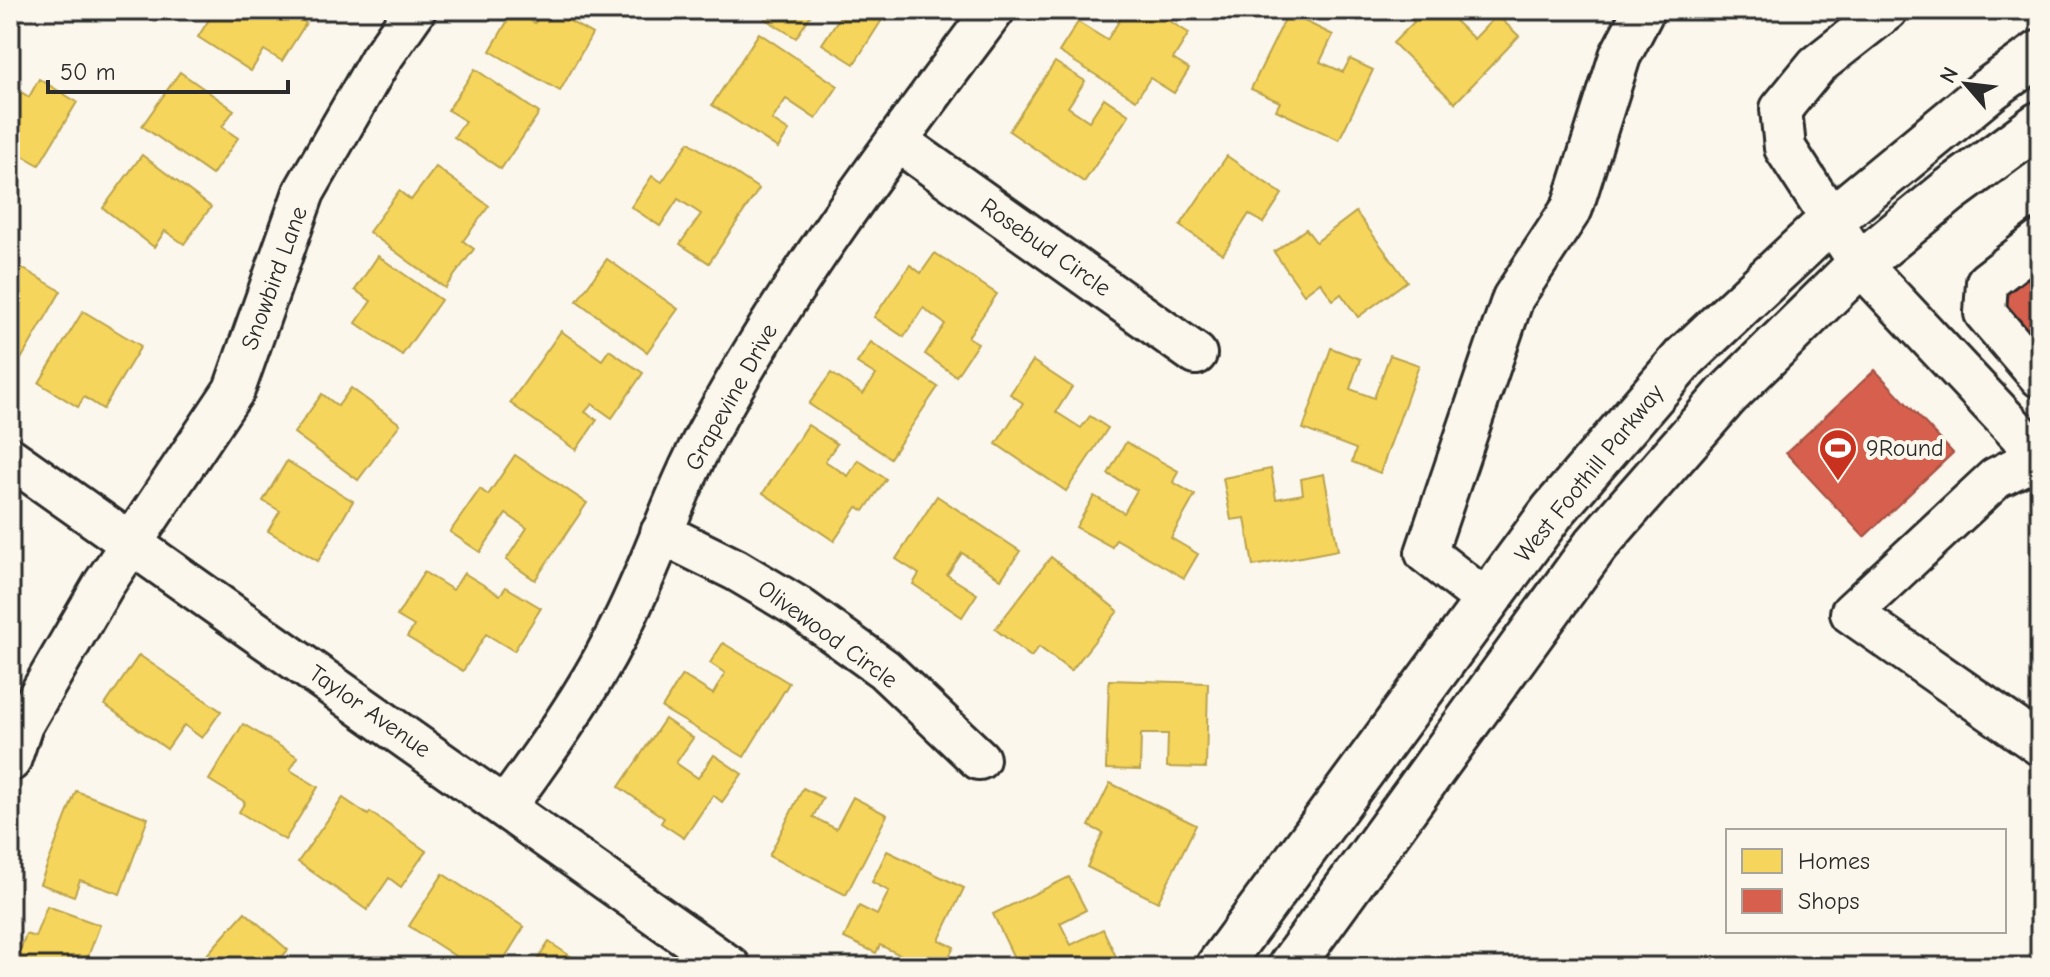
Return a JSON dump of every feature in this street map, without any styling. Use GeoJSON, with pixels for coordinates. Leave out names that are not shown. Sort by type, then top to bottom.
{"type":"FeatureCollection","features":[{"type":"Feature","properties":{"kind":"main road","name":"West Foothill Parkway"},"geometry":{"type":"LineString","coordinates":[[1218,967],[1553,511],[1685,357],[1830,221],[1990,89],[2040,53]]}},
{"type":"Feature","properties":{"kind":"main road"},"geometry":{"type":"LineString","coordinates":[[1290,967],[1595,546],[1726,396],[1860,264],[1949,191],[2040,124]]}},
{"type":"Feature","properties":{"kind":"street","name":"Snowbird Lane"},"geometry":{"type":"LineString","coordinates":[[10,761],[22,725],[104,584],[234,390],[304,192],[380,60],[415,10]]}},
{"type":"Feature","properties":{"kind":"street","name":"Grapevine Drive"},"geometry":{"type":"LineString","coordinates":[[506,806],[569,717],[611,645],[708,432],[770,323],[897,141],[994,10]]}},
{"type":"Feature","properties":{"kind":"street"},"geometry":{"type":"LineString","coordinates":[[1487,601],[1426,553],[1513,298],[1572,208],[1620,56],[1644,10]]}},
{"type":"Feature","properties":{"kind":"street"},"geometry":{"type":"LineString","coordinates":[[1887,10],[1817,65],[1781,109],[1785,148],[1860,264],[2040,456],[1996,478],[1851,613],[2040,745]]}},
{"type":"Feature","properties":{"kind":"street","name":"Rosebud Circle"},"geometry":{"type":"LineString","coordinates":[[897,141],[1196,354]]}},
{"type":"Feature","properties":{"kind":"street"},"geometry":{"type":"LineString","coordinates":[[2040,241],[1987,282],[1985,313],[2040,377]]}},
{"type":"Feature","properties":{"kind":"street","name":"Taylor Avenue"},"geometry":{"type":"LineString","coordinates":[[10,458],[730,967]]}},
{"type":"Feature","properties":{"kind":"street","name":"Olivewood Circle"},"geometry":{"type":"LineString","coordinates":[[661,533],[736,570],[798,607],[884,669],[979,759]]}},
{"type":"Feature","properties":{"kind":"building: Homes"},"geometry":{"type":"Polygon","coordinates":[[[215,10],[285,10],[306,23],[282,61],[264,50],[251,71],[198,37],[215,10]]]}},
{"type":"Feature","properties":{"kind":"building: Homes"},"geometry":{"type":"Polygon","coordinates":[[[514,10],[535,23],[543,10],[550,10],[592,34],[560,91],[490,51],[514,10]]]}},
{"type":"Feature","properties":{"kind":"building: Homes"},"geometry":{"type":"Polygon","coordinates":[[[771,10],[814,10],[796,38],[765,19],[771,10]]]}},
{"type":"Feature","properties":{"kind":"building: Homes"},"geometry":{"type":"Polygon","coordinates":[[[833,10],[887,12],[854,64],[822,44],[841,15],[833,10]]]}},
{"type":"Feature","properties":{"kind":"building: Homes"},"geometry":{"type":"Polygon","coordinates":[[[1108,10],[1151,10],[1189,33],[1173,59],[1189,69],[1174,93],[1150,78],[1136,100],[1059,52],[1078,22],[1107,40],[1121,18],[1108,10]]]}},
{"type":"Feature","properties":{"kind":"building: Homes"},"geometry":{"type":"Polygon","coordinates":[[[1408,10],[1444,10],[1474,39],[1497,15],[1519,36],[1455,103],[1393,43],[1414,22],[1405,13],[1408,10]]]}},
{"type":"Feature","properties":{"kind":"building: Homes"},"geometry":{"type":"Polygon","coordinates":[[[1288,13],[1333,35],[1320,62],[1343,72],[1350,59],[1373,70],[1339,140],[1276,110],[1280,102],[1251,89],[1288,13]]]}},
{"type":"Feature","properties":{"kind":"building: Homes"},"geometry":{"type":"Polygon","coordinates":[[[759,33],[838,86],[816,119],[786,99],[772,120],[789,131],[778,148],[712,105],[759,33]]]}},
{"type":"Feature","properties":{"kind":"building: Homes"},"geometry":{"type":"Polygon","coordinates":[[[1055,62],[1085,81],[1068,107],[1089,121],[1104,98],[1129,115],[1084,182],[1009,131],[1055,62]]]}},
{"type":"Feature","properties":{"kind":"building: Homes"},"geometry":{"type":"Polygon","coordinates":[[[475,69],[539,113],[501,169],[454,137],[465,121],[448,110],[475,69]]]}},
{"type":"Feature","properties":{"kind":"building: Homes"},"geometry":{"type":"Polygon","coordinates":[[[180,72],[234,110],[222,127],[238,138],[212,175],[142,126],[180,72]]]}},
{"type":"Feature","properties":{"kind":"building: Homes"},"geometry":{"type":"Polygon","coordinates":[[[39,79],[77,102],[39,165],[23,156],[16,169],[10,166],[10,85],[29,97],[39,79]]]}},
{"type":"Feature","properties":{"kind":"building: Homes"},"geometry":{"type":"Polygon","coordinates":[[[689,142],[759,189],[709,263],[680,244],[701,214],[678,199],[660,226],[631,207],[652,176],[662,182],[689,142]]]}},
{"type":"Feature","properties":{"kind":"building: Homes"},"geometry":{"type":"Polygon","coordinates":[[[142,155],[211,207],[184,244],[165,231],[154,247],[103,208],[142,155]]]}},
{"type":"Feature","properties":{"kind":"building: Homes"},"geometry":{"type":"Polygon","coordinates":[[[1227,156],[1282,194],[1263,223],[1249,214],[1223,254],[1180,226],[1227,156]]]}},
{"type":"Feature","properties":{"kind":"building: Homes"},"geometry":{"type":"Polygon","coordinates":[[[436,167],[489,206],[463,241],[474,249],[445,288],[369,232],[399,191],[411,200],[436,167]]]}},
{"type":"Feature","properties":{"kind":"building: Homes"},"geometry":{"type":"Polygon","coordinates":[[[1356,212],[1407,281],[1358,317],[1341,294],[1333,300],[1320,282],[1304,294],[1274,252],[1306,229],[1316,242],[1356,212]]]}},
{"type":"Feature","properties":{"kind":"building: Homes"},"geometry":{"type":"Polygon","coordinates":[[[935,253],[997,294],[968,337],[978,343],[956,376],[925,354],[945,324],[923,308],[904,337],[874,317],[910,265],[921,273],[935,253]]]}},
{"type":"Feature","properties":{"kind":"building: Homes"},"geometry":{"type":"Polygon","coordinates":[[[378,256],[441,300],[402,355],[356,323],[371,301],[355,290],[378,256]]]}},
{"type":"Feature","properties":{"kind":"building: Homes"},"geometry":{"type":"Polygon","coordinates":[[[607,259],[678,309],[647,352],[577,301],[607,259]]]}},
{"type":"Feature","properties":{"kind":"building: Homes"},"geometry":{"type":"Polygon","coordinates":[[[10,261],[61,291],[17,366],[10,362],[10,261]]]}},
{"type":"Feature","properties":{"kind":"building: Homes"},"geometry":{"type":"Polygon","coordinates":[[[83,311],[141,346],[103,409],[84,397],[78,407],[39,383],[83,311]]]}},
{"type":"Feature","properties":{"kind":"building: Homes"},"geometry":{"type":"Polygon","coordinates":[[[561,331],[602,360],[609,350],[643,373],[612,418],[592,404],[585,412],[597,420],[576,450],[510,403],[561,331]]]}},
{"type":"Feature","properties":{"kind":"building: Homes"},"geometry":{"type":"Polygon","coordinates":[[[871,342],[938,387],[890,458],[809,404],[831,373],[863,394],[876,375],[857,363],[871,342]]]}},
{"type":"Feature","properties":{"kind":"building: Homes"},"geometry":{"type":"Polygon","coordinates":[[[1331,348],[1360,359],[1350,389],[1374,398],[1390,355],[1419,365],[1380,473],[1352,462],[1356,449],[1303,429],[1331,348]]]}},
{"type":"Feature","properties":{"kind":"building: Homes"},"geometry":{"type":"Polygon","coordinates":[[[1033,361],[1072,387],[1056,412],[1081,428],[1090,416],[1108,428],[1066,491],[996,444],[1023,403],[1010,394],[1033,361]]]}},
{"type":"Feature","properties":{"kind":"building: Homes"},"geometry":{"type":"Polygon","coordinates":[[[351,388],[400,424],[358,480],[294,433],[322,394],[338,406],[351,388]]]}},
{"type":"Feature","properties":{"kind":"building: Homes"},"geometry":{"type":"Polygon","coordinates":[[[808,425],[837,444],[825,461],[848,476],[858,460],[886,479],[864,511],[857,507],[834,541],[763,493],[808,425]]]}},
{"type":"Feature","properties":{"kind":"building: Homes"},"geometry":{"type":"Polygon","coordinates":[[[1126,442],[1178,471],[1173,482],[1195,495],[1171,538],[1198,554],[1184,578],[1116,539],[1112,547],[1076,527],[1094,496],[1124,513],[1137,490],[1108,474],[1126,442]]]}},
{"type":"Feature","properties":{"kind":"building: Homes"},"geometry":{"type":"Polygon","coordinates":[[[515,455],[587,503],[535,580],[506,560],[527,528],[506,514],[480,552],[450,532],[480,489],[488,495],[515,455]]]}},
{"type":"Feature","properties":{"kind":"building: Homes"},"geometry":{"type":"Polygon","coordinates":[[[287,461],[353,501],[318,561],[268,531],[280,511],[263,501],[287,461]]]}},
{"type":"Feature","properties":{"kind":"building: Homes"},"geometry":{"type":"Polygon","coordinates":[[[1271,469],[1276,499],[1303,494],[1301,479],[1324,474],[1338,550],[1253,566],[1245,518],[1231,520],[1223,478],[1271,469]]]}},
{"type":"Feature","properties":{"kind":"building: Homes"},"geometry":{"type":"Polygon","coordinates":[[[937,496],[1020,551],[1001,579],[962,553],[947,575],[977,594],[962,617],[913,584],[919,574],[896,559],[937,496]]]}},
{"type":"Feature","properties":{"kind":"building: Homes"},"geometry":{"type":"Polygon","coordinates":[[[1051,557],[1118,611],[1071,671],[1039,647],[1031,657],[995,629],[1051,557]]]}},
{"type":"Feature","properties":{"kind":"building: Homes"},"geometry":{"type":"Polygon","coordinates":[[[424,572],[453,590],[464,573],[500,595],[506,587],[541,608],[514,651],[486,634],[463,671],[407,637],[414,626],[397,616],[424,572]]]}},
{"type":"Feature","properties":{"kind":"building: Homes"},"geometry":{"type":"Polygon","coordinates":[[[723,643],[789,683],[744,757],[662,708],[682,675],[713,694],[725,673],[710,663],[723,643]]]}},
{"type":"Feature","properties":{"kind":"building: Homes"},"geometry":{"type":"Polygon","coordinates":[[[139,655],[221,711],[202,738],[184,725],[167,749],[105,705],[139,655]]]}},
{"type":"Feature","properties":{"kind":"building: Homes"},"geometry":{"type":"Polygon","coordinates":[[[1109,680],[1208,683],[1206,768],[1167,767],[1168,734],[1141,734],[1140,770],[1106,769],[1109,680]]]}},
{"type":"Feature","properties":{"kind":"building: Homes"},"geometry":{"type":"Polygon","coordinates":[[[665,719],[693,738],[676,763],[698,778],[714,755],[742,774],[722,802],[713,795],[684,838],[661,823],[664,818],[619,787],[665,719]]]}},
{"type":"Feature","properties":{"kind":"building: Homes"},"geometry":{"type":"Polygon","coordinates":[[[243,724],[298,757],[290,770],[318,787],[285,840],[239,812],[245,802],[209,780],[243,724]]]}},
{"type":"Feature","properties":{"kind":"building: Homes"},"geometry":{"type":"Polygon","coordinates":[[[1110,783],[1196,825],[1158,902],[1087,867],[1103,833],[1089,826],[1110,783]]]}},
{"type":"Feature","properties":{"kind":"building: Homes"},"geometry":{"type":"Polygon","coordinates":[[[803,788],[823,798],[813,817],[836,829],[853,797],[887,815],[846,895],[769,856],[803,788]]]}},
{"type":"Feature","properties":{"kind":"building: Homes"},"geometry":{"type":"Polygon","coordinates":[[[76,791],[148,818],[120,894],[80,880],[74,896],[40,884],[76,791]]]}},
{"type":"Feature","properties":{"kind":"building: Homes"},"geometry":{"type":"Polygon","coordinates":[[[343,798],[368,815],[370,812],[426,851],[401,887],[389,878],[367,910],[298,862],[343,798]]]}},
{"type":"Feature","properties":{"kind":"building: Homes"},"geometry":{"type":"Polygon","coordinates":[[[887,851],[964,888],[939,940],[954,947],[944,967],[925,967],[880,945],[876,953],[844,938],[859,906],[877,915],[889,891],[872,882],[887,851]]]}},
{"type":"Feature","properties":{"kind":"building: Homes"},"geometry":{"type":"Polygon","coordinates":[[[443,874],[524,927],[499,967],[472,967],[409,926],[443,874]]]}},
{"type":"Feature","properties":{"kind":"building: Homes"},"geometry":{"type":"Polygon","coordinates":[[[1069,877],[1086,910],[1060,923],[1071,945],[1103,929],[1118,961],[1105,967],[1005,967],[1016,962],[993,914],[1069,877]]]}},
{"type":"Feature","properties":{"kind":"building: Homes"},"geometry":{"type":"Polygon","coordinates":[[[47,906],[100,925],[84,967],[14,967],[26,934],[35,937],[47,906]]]}},
{"type":"Feature","properties":{"kind":"building: Homes"},"geometry":{"type":"Polygon","coordinates":[[[245,912],[288,950],[273,967],[196,967],[245,912]]]}},
{"type":"Feature","properties":{"kind":"building: Homes"},"geometry":{"type":"Polygon","coordinates":[[[549,942],[587,967],[533,967],[549,942]]]}},
{"type":"Feature","properties":{"kind":"building: Shops"},"geometry":{"type":"Polygon","coordinates":[[[2040,260],[2040,362],[1991,300],[2040,260]]]}},
{"type":"Feature","properties":{"kind":"building: Shops"},"geometry":{"type":"Polygon","coordinates":[[[1875,370],[1953,453],[1864,537],[1786,453],[1875,370]]]}},
{"type":"Feature","properties":{"kind":"place","name":"9Round"},"geometry":{"type":"Point","coordinates":[1838,482]}}]}
